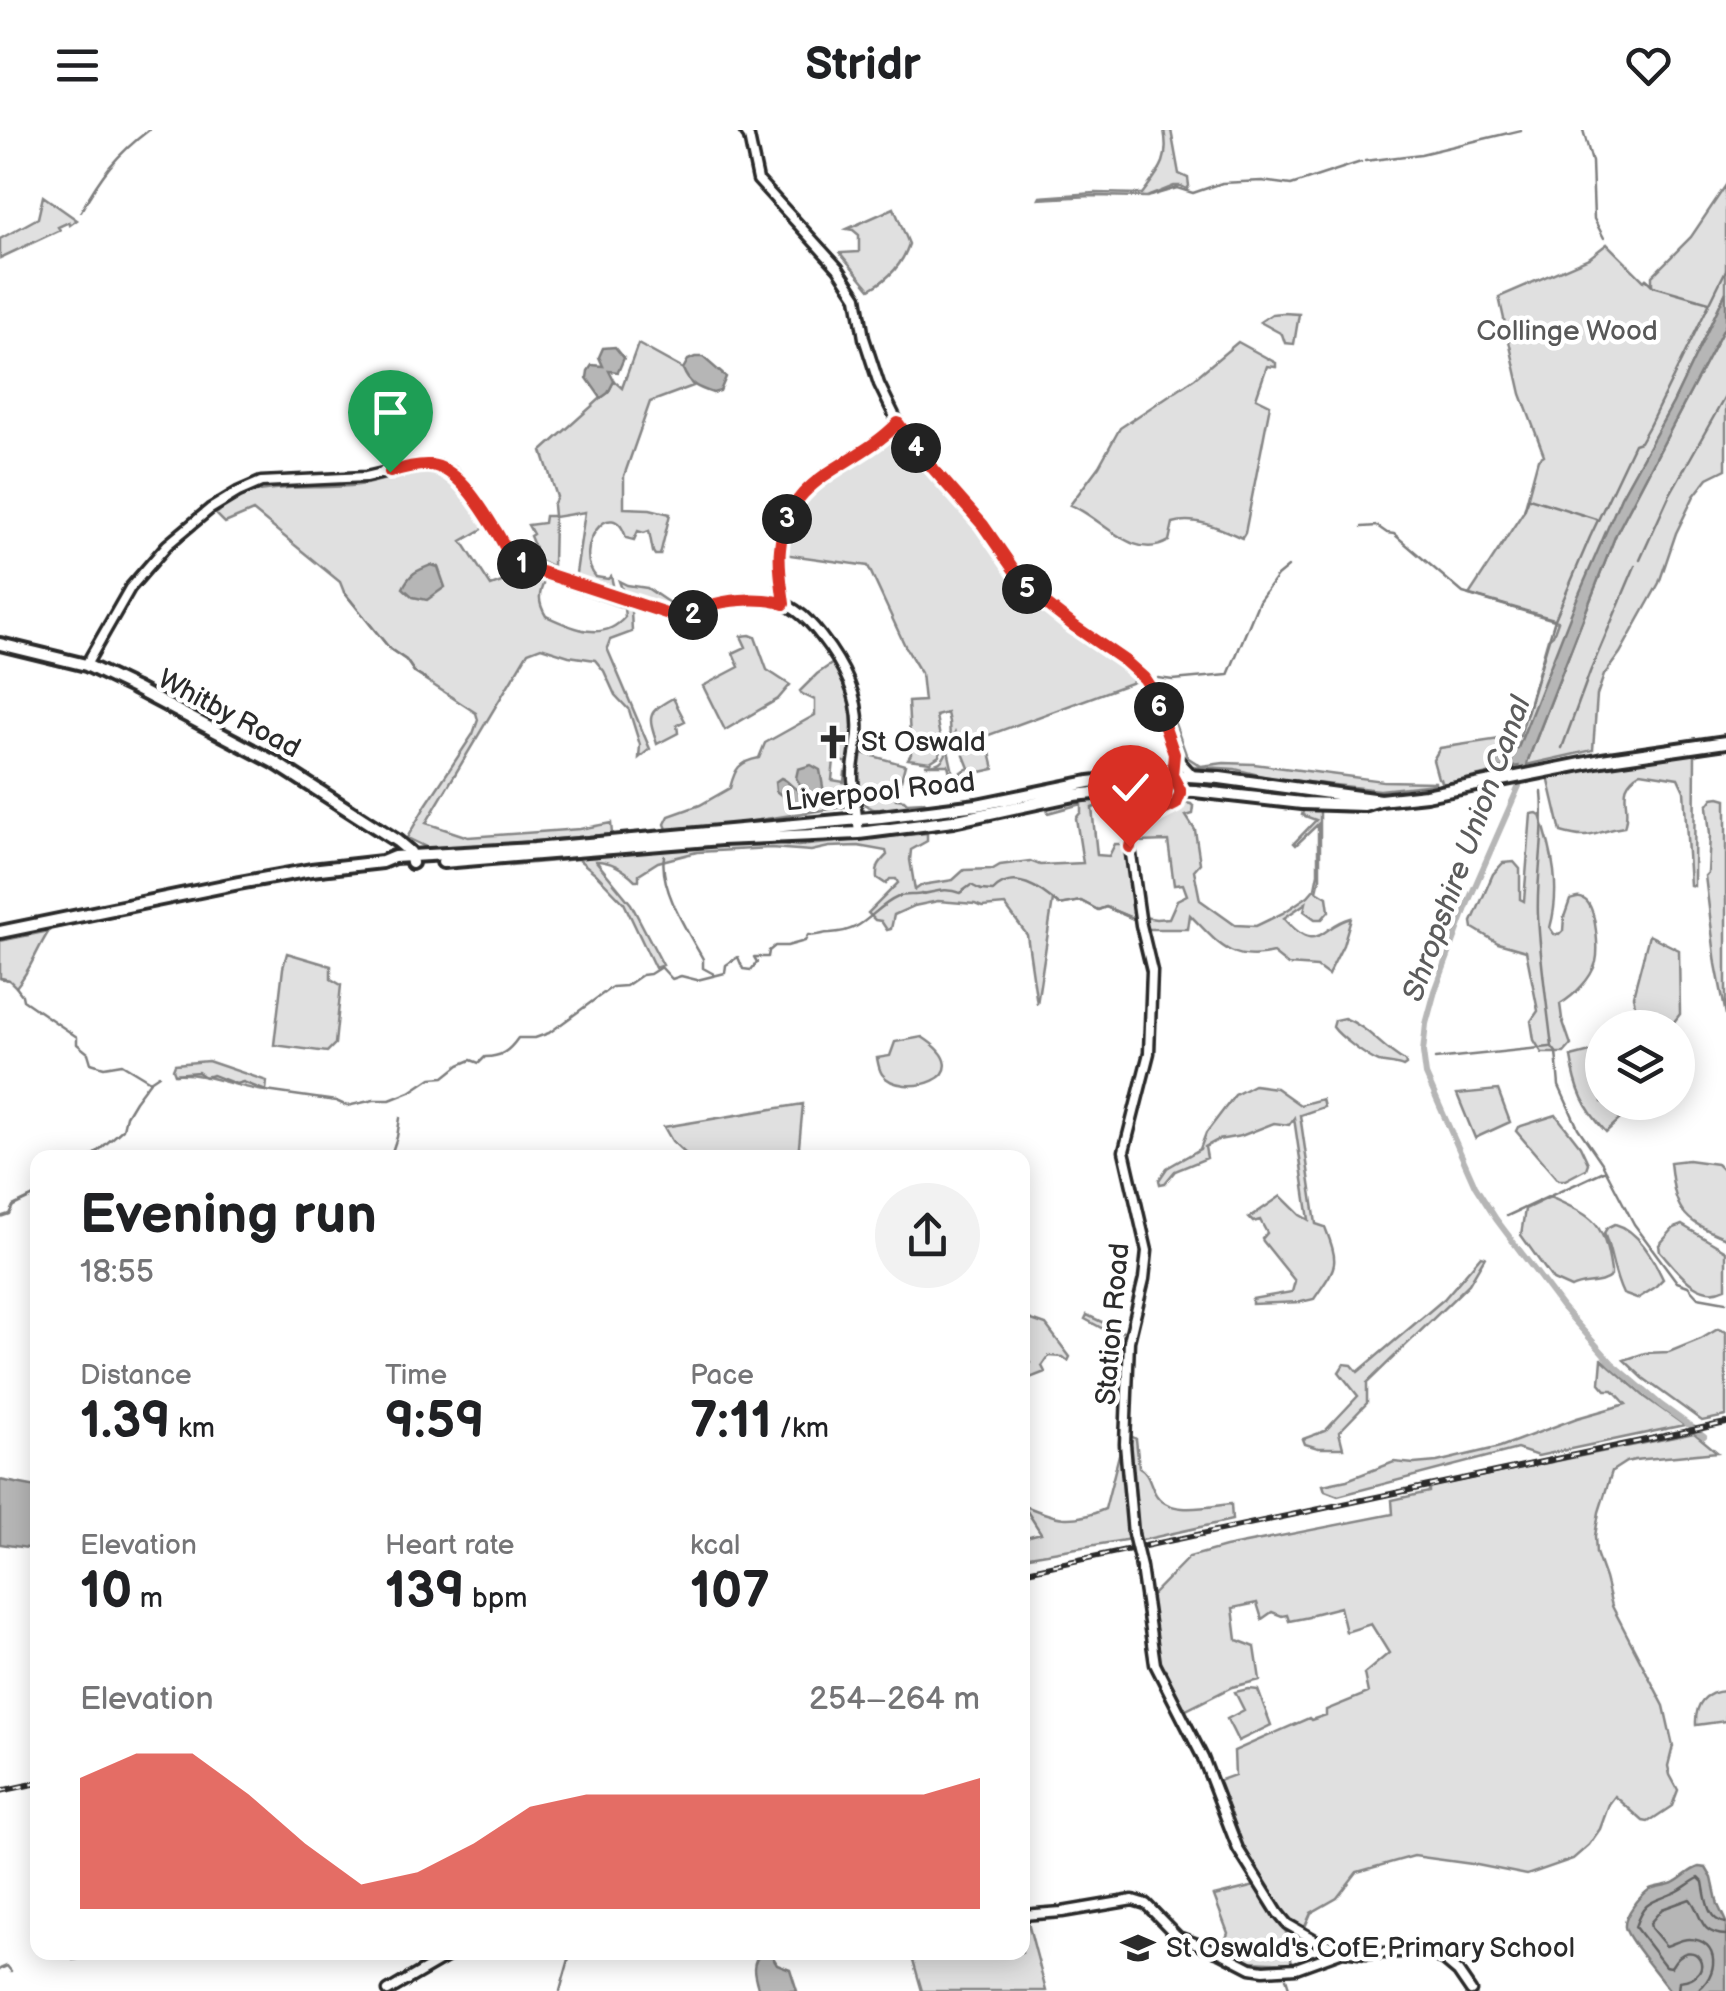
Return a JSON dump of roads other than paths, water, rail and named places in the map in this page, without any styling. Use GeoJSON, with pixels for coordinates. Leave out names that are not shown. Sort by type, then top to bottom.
{"type":"FeatureCollection","features":[{"type":"Feature","properties":{"kind":"main road","name":"Whitby Road"},"geometry":{"type":"LineString","coordinates":[[0,644],[86,665],[274,762],[393,838],[412,860]]}},
{"type":"Feature","properties":{"kind":"main road","name":"Liverpool Road"},"geometry":{"type":"LineString","coordinates":[[0,932],[277,876],[382,862],[504,858],[721,839],[859,833],[952,821],[1098,791],[1166,789],[1302,803],[1364,804],[1602,760],[1726,742]]}},
{"type":"Feature","properties":{"kind":"main road","name":"Liverpool Road"},"geometry":{"type":"LineString","coordinates":[[412,860],[977,806],[1114,778],[1193,776],[1380,800]]}},
{"type":"Feature","properties":{"kind":"main road"},"geometry":{"type":"LineString","coordinates":[[382,862],[393,838],[433,856]]}},
{"type":"Feature","properties":{"kind":"street"},"geometry":{"type":"LineString","coordinates":[[744,130],[758,180],[838,268],[857,297],[864,338],[879,384],[898,423],[983,525],[1028,590],[1144,678],[1158,701],[1174,754],[1172,775],[1180,790]]}},
{"type":"Feature","properties":{"kind":"street"},"geometry":{"type":"LineString","coordinates":[[784,604],[779,554],[793,504],[812,484],[898,423]]}},
{"type":"Feature","properties":{"kind":"street"},"geometry":{"type":"LineString","coordinates":[[86,665],[130,588],[166,546],[190,524],[238,492],[261,482],[366,478],[418,465],[435,465],[451,472],[468,490],[510,557],[526,567],[675,616],[693,615],[715,604],[768,600],[784,604],[812,625],[839,659],[858,723],[852,777],[859,833]]}},
{"type":"Feature","properties":{"kind":"street"},"geometry":{"type":"LineString","coordinates":[[1174,754],[1193,776]]}},
{"type":"Feature","properties":{"kind":"street"},"geometry":{"type":"LineString","coordinates":[[1166,789],[1168,808]]}},
{"type":"Feature","properties":{"kind":"street","name":"Station Road"},"geometry":{"type":"LineString","coordinates":[[1180,790],[1176,804],[1144,820],[1130,847],[1152,971],[1149,1054],[1124,1151],[1147,1251],[1129,1341],[1125,1444],[1134,1534],[1155,1664],[1203,1758],[1238,1848],[1287,1924],[1343,1951]]}},
{"type":"Feature","properties":{"kind":"street"},"geometry":{"type":"LineString","coordinates":[[1030,1915],[1133,1900],[1146,1904],[1178,1936],[1222,1952],[1251,1968],[1296,1968],[1343,1951],[1417,1951],[1446,1961],[1471,1991]]}},
{"type":"Feature","properties":{"kind":"street"},"geometry":{"type":"LineString","coordinates":[[1315,1940],[1316,1961]]}},
{"type":"Feature","properties":{"kind":"street"},"geometry":{"type":"LineString","coordinates":[[388,1991],[441,1960]]}},
{"type":"Feature","properties":{"kind":"water"},"geometry":{"type":"Polygon","coordinates":[[[1726,292],[1726,324],[1616,534],[1526,765],[1500,769],[1494,759],[1518,748],[1621,497],[1673,403],[1726,292]]]}},
{"type":"Feature","properties":{"kind":"water"},"geometry":{"type":"Polygon","coordinates":[[[615,347],[624,358],[618,372],[609,371],[614,381],[601,398],[587,378],[588,371],[592,365],[603,366],[599,357],[603,348],[615,347]]]}},
{"type":"Feature","properties":{"kind":"water"},"geometry":{"type":"Polygon","coordinates":[[[695,357],[703,357],[726,377],[720,391],[713,393],[688,379],[683,369],[695,357]]]}},
{"type":"Feature","properties":{"kind":"water"},"geometry":{"type":"Polygon","coordinates":[[[431,565],[438,567],[445,587],[427,600],[413,597],[403,588],[414,573],[431,565]]]}},
{"type":"Feature","properties":{"kind":"water"},"geometry":{"type":"Polygon","coordinates":[[[811,765],[820,770],[824,802],[790,805],[776,791],[775,782],[781,778],[800,791],[798,769],[811,765]]]}},
{"type":"Feature","properties":{"kind":"water"},"geometry":{"type":"Polygon","coordinates":[[[0,1480],[30,1486],[30,1548],[0,1544],[0,1480]]]}},
{"type":"Feature","properties":{"kind":"water"},"geometry":{"type":"Polygon","coordinates":[[[1699,1867],[1706,1868],[1712,1878],[1726,1922],[1726,1991],[1670,1991],[1631,1940],[1625,1922],[1633,1906],[1650,1889],[1673,1883],[1699,1867]]]}},
{"type":"Feature","properties":{"kind":"water"},"geometry":{"type":"Polygon","coordinates":[[[756,1960],[775,1960],[790,1969],[797,1991],[759,1991],[756,1960]]]}},
{"type":"Feature","properties":{"kind":"waterway"},"geometry":{"type":"LineString","coordinates":[[81,211],[110,166],[149,130]]}},
{"type":"Feature","properties":{"kind":"waterway"},"geometry":{"type":"LineString","coordinates":[[1365,161],[1421,154],[1521,130]]}},
{"type":"Feature","properties":{"kind":"waterway"},"geometry":{"type":"LineString","coordinates":[[1583,130],[1592,162],[1594,219],[1604,238]]}},
{"type":"Feature","properties":{"kind":"waterway"},"geometry":{"type":"LineString","coordinates":[[1150,196],[1177,188],[1193,193],[1222,183],[1262,181],[1291,185],[1361,162]]}},
{"type":"Feature","properties":{"kind":"waterway"},"geometry":{"type":"LineString","coordinates":[[1526,716],[1555,619],[1590,537],[1634,444],[1640,442],[1649,426],[1726,270]]}},
{"type":"Feature","properties":{"kind":"waterway"},"geometry":{"type":"LineString","coordinates":[[1646,279],[1653,286],[1709,302]]}},
{"type":"Feature","properties":{"kind":"waterway"},"geometry":{"type":"LineString","coordinates":[[1640,560],[1669,496],[1726,395]]}},
{"type":"Feature","properties":{"kind":"waterway"},"geometry":{"type":"LineString","coordinates":[[1524,511],[1529,498],[1596,519]]}},
{"type":"Feature","properties":{"kind":"waterway"},"geometry":{"type":"LineString","coordinates":[[1362,527],[1377,526],[1394,534],[1463,593],[1554,619]]}},
{"type":"Feature","properties":{"kind":"waterway"},"geometry":{"type":"LineString","coordinates":[[1562,748],[1635,566]]}},
{"type":"Feature","properties":{"kind":"waterway"},"geometry":{"type":"LineString","coordinates":[[1158,678],[1228,675],[1259,601],[1288,567]]}},
{"type":"Feature","properties":{"kind":"waterway"},"geometry":{"type":"LineString","coordinates":[[344,592],[390,649],[427,680]]}},
{"type":"Feature","properties":{"kind":"waterway","name":"Shropshire Union Canal"},"geometry":{"type":"LineString","coordinates":[[1524,759],[1519,786],[1469,900],[1435,991],[1426,1024],[1426,1075],[1475,1186],[1563,1308],[1612,1363],[1704,1436]]}},
{"type":"Feature","properties":{"kind":"waterway"},"geometry":{"type":"LineString","coordinates":[[1542,792],[1538,916],[1559,1086],[1578,1128],[1602,1163],[1634,1224],[1677,1282],[1688,1286],[1698,1297],[1726,1302]]}},
{"type":"Feature","properties":{"kind":"waterway"},"geometry":{"type":"LineString","coordinates":[[664,856],[666,882],[676,909],[703,959],[703,968],[714,974]]}},
{"type":"Feature","properties":{"kind":"waterway"},"geometry":{"type":"LineString","coordinates":[[175,1074],[198,1072],[266,1091],[347,1106],[390,1100],[431,1078],[444,1077],[459,1065],[471,1060],[479,1063],[485,1057],[500,1054],[518,1038],[549,1033],[612,987],[626,986],[661,967],[672,979],[681,976],[697,980],[725,973],[726,965],[738,957],[743,969],[751,970],[757,962],[754,957],[768,957],[775,946],[805,941],[808,935],[852,929],[898,897],[945,890],[960,893],[971,885],[993,891],[1018,882],[1036,888],[1059,905],[1081,901],[1136,920]]}},
{"type":"Feature","properties":{"kind":"waterway"},"geometry":{"type":"LineString","coordinates":[[0,978],[9,980]]}},
{"type":"Feature","properties":{"kind":"waterway"},"geometry":{"type":"LineString","coordinates":[[16,987],[23,1000],[77,1037],[77,1044],[88,1053],[91,1063],[104,1067],[122,1064],[150,1081]]}},
{"type":"Feature","properties":{"kind":"waterway"},"geometry":{"type":"LineString","coordinates":[[1435,1059],[1550,1047]]}},
{"type":"Feature","properties":{"kind":"waterway"},"geometry":{"type":"LineString","coordinates":[[99,1150],[123,1129],[135,1101],[159,1075]]}},
{"type":"Feature","properties":{"kind":"waterway"},"geometry":{"type":"LineString","coordinates":[[393,1150],[400,1118]]}},
{"type":"Feature","properties":{"kind":"waterway"},"geometry":{"type":"LineString","coordinates":[[1507,1216],[1604,1171]]}},
{"type":"Feature","properties":{"kind":"waterway"},"geometry":{"type":"LineString","coordinates":[[0,1217],[30,1198]]}},
{"type":"Feature","properties":{"kind":"waterway"},"geometry":{"type":"LineString","coordinates":[[560,1991],[569,1960]]}},
{"type":"Feature","properties":{"kind":"waterway"},"geometry":{"type":"LineString","coordinates":[[0,1969],[7,1966],[11,1971]]}},
{"type":"Feature","properties":{"kind":"waterway"},"geometry":{"type":"LineString","coordinates":[[1286,1978],[1290,1991]]}},
{"type":"Feature","properties":{"kind":"railway"},"geometry":{"type":"LineString","coordinates":[[1030,1570],[1726,1423]]}},
{"type":"Feature","properties":{"kind":"railway"},"geometry":{"type":"LineString","coordinates":[[0,1791],[30,1785]]}},
{"type":"Feature","properties":{"kind":"place","name":"St Oswald"},"geometry":{"type":"Point","coordinates":[833,742]}},
{"type":"Feature","properties":{"kind":"place","name":"St Oswald's CofE Primary School"},"geometry":{"type":"Point","coordinates":[1138,1948]}},
{"type":"Feature","properties":{"kind":"park label","name":"Collinge Wood"},"geometry":{"type":"Point","coordinates":[1567,331]}}]}
